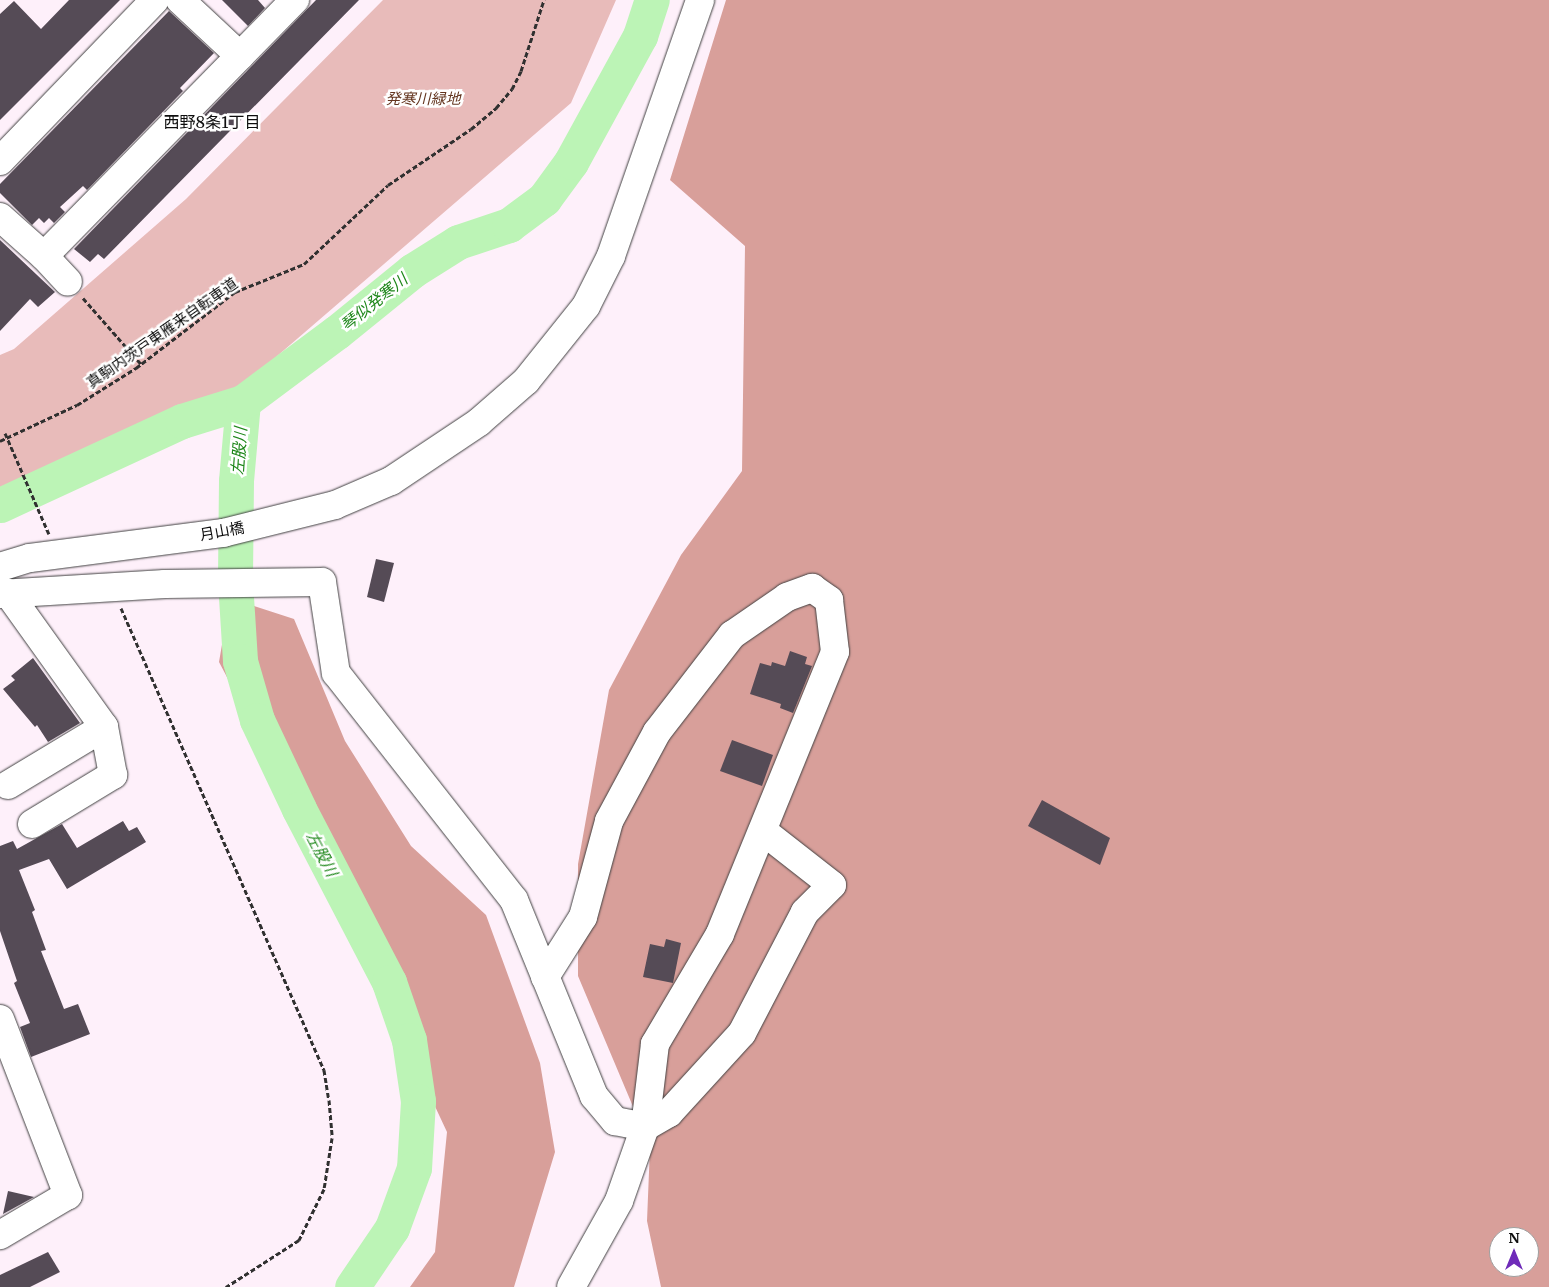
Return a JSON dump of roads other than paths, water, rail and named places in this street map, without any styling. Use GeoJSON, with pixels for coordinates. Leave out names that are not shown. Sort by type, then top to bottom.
{"type":"FeatureCollection","features":[{"type":"Feature","properties":{"kind":"street"},"geometry":{"type":"LineString","coordinates":[[0,161],[156,0]]}},
{"type":"Feature","properties":{"kind":"street"},"geometry":{"type":"LineString","coordinates":[[180,0],[240,56]]}},
{"type":"Feature","properties":{"kind":"street"},"geometry":{"type":"LineString","coordinates":[[44,256],[295,0]]}},
{"type":"Feature","properties":{"kind":"street","name":"月山橋"},"geometry":{"type":"LineString","coordinates":[[0,567],[30,558],[223,533],[335,505],[391,481],[447,446],[526,381],[556,346],[586,306],[611,256],[700,0]]}},
{"type":"Feature","properties":{"kind":"street"},"geometry":{"type":"LineString","coordinates":[[0,217],[44,256],[75,288]]}},
{"type":"Feature","properties":{"kind":"street"},"geometry":{"type":"LineString","coordinates":[[4,593],[165,584],[322,582],[336,673],[514,900],[594,1096],[615,1121],[645,1127],[669,1113],[742,1033],[805,912],[832,885],[763,831]]}},
{"type":"Feature","properties":{"kind":"street"},"geometry":{"type":"LineString","coordinates":[[546,977],[583,917],[609,821],[656,732],[732,635],[787,597],[812,588],[829,600],[835,652],[720,934],[655,1044],[645,1127],[620,1200],[571,1287]]}},
{"type":"Feature","properties":{"kind":"street"},"geometry":{"type":"LineString","coordinates":[[4,593],[104,727],[113,776],[32,824]]}},
{"type":"Feature","properties":{"kind":"street"},"geometry":{"type":"LineString","coordinates":[[8,785],[104,727]]}},
{"type":"Feature","properties":{"kind":"street"},"geometry":{"type":"LineString","coordinates":[[0,1019],[68,1195],[0,1235]]}},
{"type":"Feature","properties":{"kind":"waterway","name":"琴似発寒川"},"geometry":{"type":"LineString","coordinates":[[0,505],[182,421],[243,402],[337,332],[412,271],[458,242],[509,225],[544,199],[571,162],[640,36],[652,0]]}},
{"type":"Feature","properties":{"kind":"waterway","name":"左股川"},"geometry":{"type":"LineString","coordinates":[[243,402],[236,481],[235,581],[240,661],[257,720],[299,809],[389,982],[409,1040],[418,1101],[414,1168],[392,1228],[352,1287]]}},
{"type":"Feature","properties":{"kind":"district","name":"西野8条1丁目"},"geometry":{"type":"Point","coordinates":[212,122]}},
{"type":"Feature","properties":{"kind":"park label","name":"発寒川緑地"},"geometry":{"type":"Point","coordinates":[423,99]}}]}
